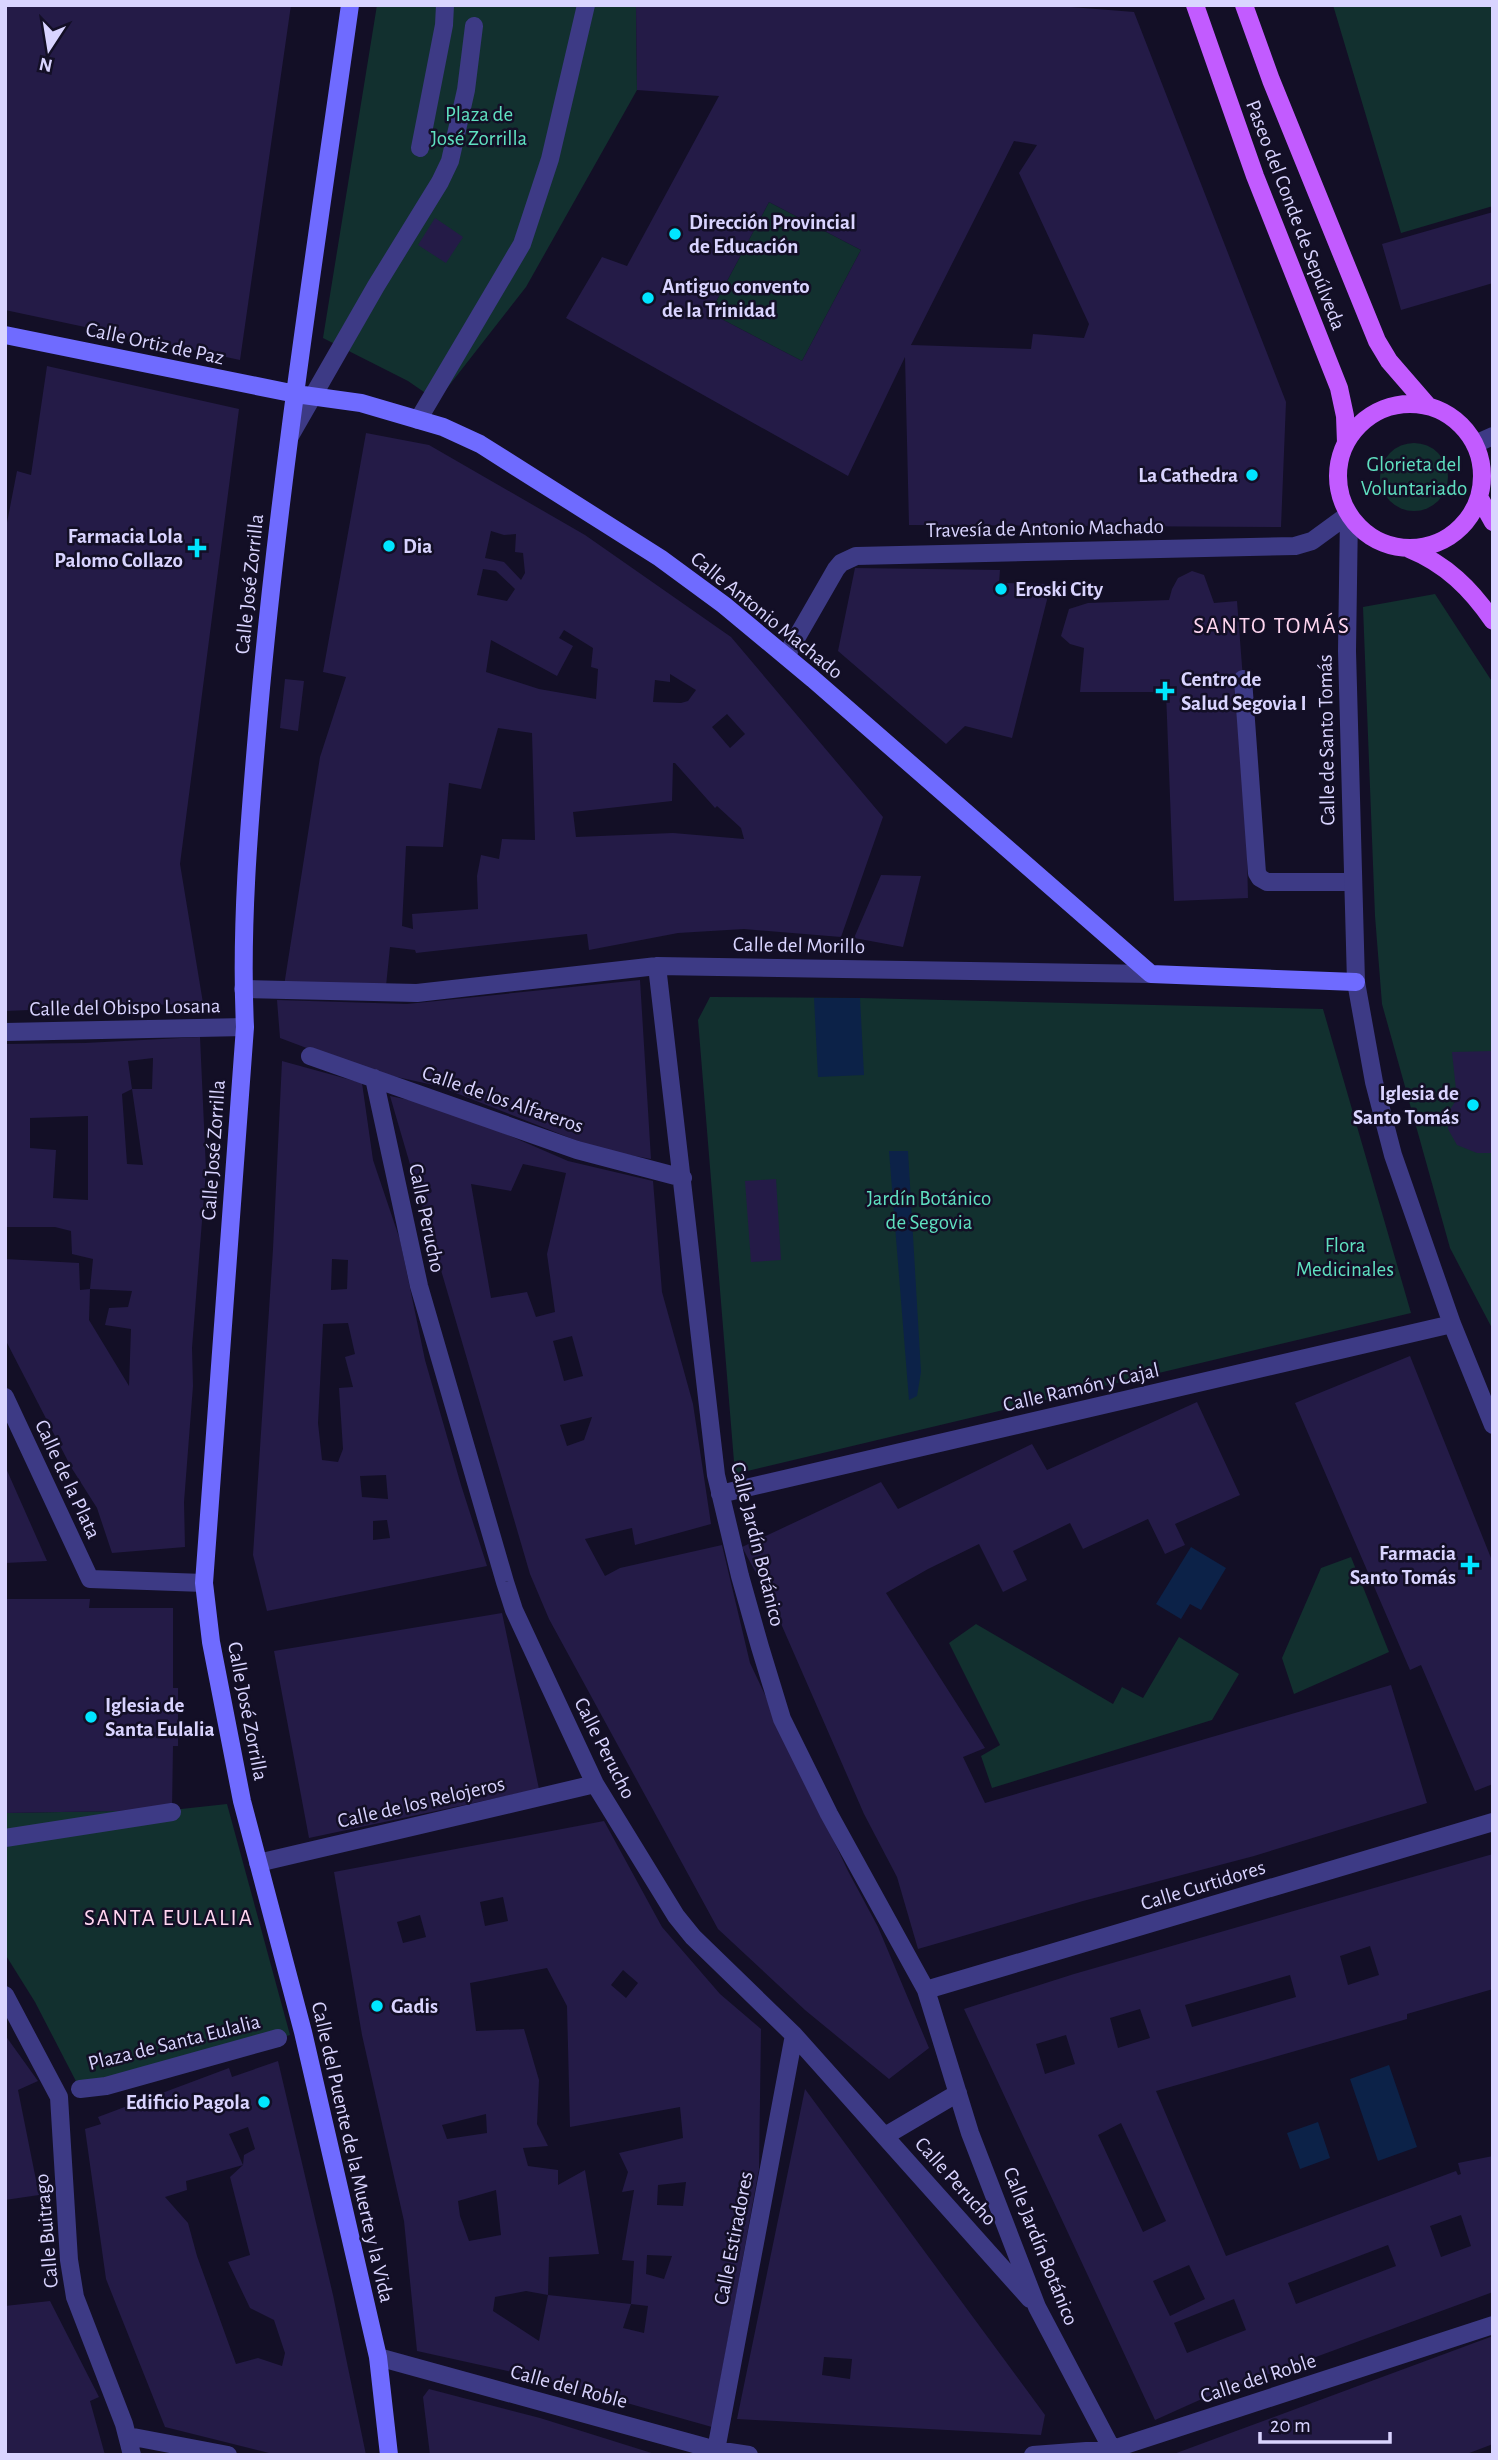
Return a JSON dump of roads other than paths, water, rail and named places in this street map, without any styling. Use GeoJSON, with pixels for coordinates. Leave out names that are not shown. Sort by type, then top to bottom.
{"type":"FeatureCollection","features":[{"type":"Feature","properties":{"kind":"main road","name":"Paseo del Conde de Sepúlveda"},"geometry":{"type":"LineString","coordinates":[[1195,5],[1255,176],[1339,388],[1345,416],[1346,443]]}},
{"type":"Feature","properties":{"kind":"main road","name":"Paseo del Conde de Sepúlveda"},"geometry":{"type":"LineString","coordinates":[[1244,5],[1271,80],[1377,341],[1389,361],[1428,406]]}},
{"type":"Feature","properties":{"kind":"main road"},"geometry":{"type":"LineString","coordinates":[[1406,548],[1433,544],[1445,539],[1466,521],[1479,497],[1482,471],[1475,444],[1458,423],[1428,406],[1406,405],[1376,413],[1359,426],[1346,443],[1338,474],[1341,494],[1357,525],[1392,546],[1406,548],[1425,556],[1465,585],[1493,621]]}},
{"type":"Feature","properties":{"kind":"main road"},"geometry":{"type":"LineString","coordinates":[[1479,497],[1493,522]]}},
{"type":"Feature","properties":{"kind":"street","name":"Calle José Zorrilla"},"geometry":{"type":"LineString","coordinates":[[258,1863],[242,1801],[211,1642],[204,1583],[245,1027],[243,989],[252,792],[270,586],[290,436],[304,395],[350,5]]}},
{"type":"Feature","properties":{"kind":"street"},"geometry":{"type":"LineString","coordinates":[[420,148],[444,25],[445,5]]}},
{"type":"Feature","properties":{"kind":"street"},"geometry":{"type":"LineString","coordinates":[[418,420],[522,244],[550,159],[586,5]]}},
{"type":"Feature","properties":{"kind":"street","name":"Calle José Zorrilla"},"geometry":{"type":"LineString","coordinates":[[304,395],[326,374],[376,286],[440,183],[450,161],[466,89],[474,26]]}},
{"type":"Feature","properties":{"kind":"street","name":"Calle Ortiz de Paz"},"geometry":{"type":"LineString","coordinates":[[5,335],[304,395]]}},
{"type":"Feature","properties":{"kind":"street"},"geometry":{"type":"LineString","coordinates":[[326,374],[335,400]]}},
{"type":"Feature","properties":{"kind":"street","name":"Calle Antonio Machado"},"geometry":{"type":"LineString","coordinates":[[304,395],[360,403],[443,427],[480,444],[660,558],[724,605],[786,656],[1151,974]]}},
{"type":"Feature","properties":{"kind":"street"},"geometry":{"type":"LineString","coordinates":[[1475,444],[1493,436]]}},
{"type":"Feature","properties":{"kind":"street","name":"Travesía de Antonio Machado"},"geometry":{"type":"LineString","coordinates":[[786,656],[836,569],[841,563],[856,556],[1295,546],[1312,541],[1349,514]]}},
{"type":"Feature","properties":{"kind":"street","name":"Calle de Santo Tomás"},"geometry":{"type":"LineString","coordinates":[[1349,514],[1346,652],[1356,982],[1374,1082],[1393,1154],[1451,1324],[1493,1425]]}},
{"type":"Feature","properties":{"kind":"street"},"geometry":{"type":"LineString","coordinates":[[1242,679],[1256,873],[1268,882],[1352,882]]}},
{"type":"Feature","properties":{"kind":"street","name":"Calle del Morillo"},"geometry":{"type":"LineString","coordinates":[[243,989],[417,993],[657,966],[1151,974],[1356,982]]}},
{"type":"Feature","properties":{"kind":"street","name":"Calle Jardín Botánico"},"geometry":{"type":"LineString","coordinates":[[657,966],[716,1475],[740,1576],[782,1719],[829,1814],[926,1990],[970,2133],[1037,2307],[1114,2452]]}},
{"type":"Feature","properties":{"kind":"street","name":"Calle del Obispo Losana"},"geometry":{"type":"LineString","coordinates":[[5,1032],[245,1027]]}},
{"type":"Feature","properties":{"kind":"street","name":"Calle de los Alfareros"},"geometry":{"type":"LineString","coordinates":[[310,1056],[577,1150],[683,1178]]}},
{"type":"Feature","properties":{"kind":"street","name":"Calle Perucho"},"geometry":{"type":"LineString","coordinates":[[374,1078],[419,1286],[505,1582],[514,1610],[595,1784],[676,1916],[693,1937],[794,2035],[1037,2307]]}},
{"type":"Feature","properties":{"kind":"street","name":"Calle Ramón y Cajal"},"geometry":{"type":"LineString","coordinates":[[720,1494],[1451,1324]]}},
{"type":"Feature","properties":{"kind":"street","name":"Calle de la Plata"},"geometry":{"type":"LineString","coordinates":[[5,1397],[90,1579],[204,1583]]}},
{"type":"Feature","properties":{"kind":"street","name":"Calle de los Relojeros"},"geometry":{"type":"LineString","coordinates":[[258,1863],[595,1784]]}},
{"type":"Feature","properties":{"kind":"street"},"geometry":{"type":"LineString","coordinates":[[5,1838],[173,1812]]}},
{"type":"Feature","properties":{"kind":"street","name":"Calle Curtidores"},"geometry":{"type":"LineString","coordinates":[[926,1990],[1493,1822]]}},
{"type":"Feature","properties":{"kind":"street","name":"Calle del Puente de la Muerte y la Vida"},"geometry":{"type":"LineString","coordinates":[[258,1863],[303,2032],[378,2357],[389,2455]]}},
{"type":"Feature","properties":{"kind":"street","name":"Calle Buitrago"},"geometry":{"type":"LineString","coordinates":[[5,1994],[58,2097],[69,2260],[75,2297],[128,2436],[132,2455]]}},
{"type":"Feature","properties":{"kind":"street","name":"Calle Estiradores"},"geometry":{"type":"LineString","coordinates":[[716,2450],[794,2035]]}},
{"type":"Feature","properties":{"kind":"street","name":"Plaza de Santa Eulalia"},"geometry":{"type":"LineString","coordinates":[[80,2089],[106,2086],[278,2038]]}},
{"type":"Feature","properties":{"kind":"street"},"geometry":{"type":"LineString","coordinates":[[885,2136],[958,2093]]}},
{"type":"Feature","properties":{"kind":"street","name":"Calle del Roble"},"geometry":{"type":"LineString","coordinates":[[1032,2455],[1114,2452],[1493,2325]]}},
{"type":"Feature","properties":{"kind":"street","name":"Calle del Roble"},"geometry":{"type":"LineString","coordinates":[[378,2357],[716,2450],[749,2455]]}},
{"type":"Feature","properties":{"kind":"street"},"geometry":{"type":"LineString","coordinates":[[128,2436],[228,2455]]}},
{"type":"Feature","properties":{"kind":"water"},"geometry":{"type":"Polygon","coordinates":[[[814,998],[860,998],[864,1075],[818,1077],[814,998]]]}},
{"type":"Feature","properties":{"kind":"water"},"geometry":{"type":"Polygon","coordinates":[[[889,1151],[908,1151],[921,1372],[917,1396],[909,1400],[889,1151]]]}},
{"type":"Feature","properties":{"kind":"water"},"geometry":{"type":"Polygon","coordinates":[[[1191,1547],[1226,1568],[1201,1610],[1190,1604],[1181,1619],[1156,1604],[1191,1547]]]}},
{"type":"Feature","properties":{"kind":"water"},"geometry":{"type":"Polygon","coordinates":[[[1389,2065],[1417,2147],[1378,2161],[1350,2079],[1389,2065]]]}},
{"type":"Feature","properties":{"kind":"water"},"geometry":{"type":"Polygon","coordinates":[[[1318,2122],[1330,2158],[1300,2169],[1287,2133],[1318,2122]]]}},
{"type":"Feature","properties":{"kind":"place","name":"Dirección Provincial de Educación"},"geometry":{"type":"Point","coordinates":[675,234]}},
{"type":"Feature","properties":{"kind":"place","name":"Antiguo convento de la Trinidad"},"geometry":{"type":"Point","coordinates":[648,298]}},
{"type":"Feature","properties":{"kind":"place","name":"La Cathedra"},"geometry":{"type":"Point","coordinates":[1252,475]}},
{"type":"Feature","properties":{"kind":"place","name":"Dia"},"geometry":{"type":"Point","coordinates":[389,546]}},
{"type":"Feature","properties":{"kind":"place","name":"Farmacia Lola Palomo Collazo"},"geometry":{"type":"Point","coordinates":[197,548]}},
{"type":"Feature","properties":{"kind":"place","name":"Eroski City"},"geometry":{"type":"Point","coordinates":[1001,589]}},
{"type":"Feature","properties":{"kind":"place","name":"Centro de Salud Segovia I"},"geometry":{"type":"Point","coordinates":[1165,691]}},
{"type":"Feature","properties":{"kind":"place","name":"Iglesia de Santo Tomás"},"geometry":{"type":"Point","coordinates":[1473,1105]}},
{"type":"Feature","properties":{"kind":"place","name":"Farmacia Santo Tomás"},"geometry":{"type":"Point","coordinates":[1470,1565]}},
{"type":"Feature","properties":{"kind":"place","name":"Iglesia de Santa Eulalia"},"geometry":{"type":"Point","coordinates":[91,1717]}},
{"type":"Feature","properties":{"kind":"place","name":"Gadis"},"geometry":{"type":"Point","coordinates":[377,2006]}},
{"type":"Feature","properties":{"kind":"place","name":"Edificio Pagola"},"geometry":{"type":"Point","coordinates":[264,2102]}},
{"type":"Feature","properties":{"kind":"district","name":"SANTO TOMÁS"},"geometry":{"type":"Point","coordinates":[1272,625]}},
{"type":"Feature","properties":{"kind":"district","name":"SANTA EULALIA"},"geometry":{"type":"Point","coordinates":[169,1917]}},
{"type":"Feature","properties":{"kind":"park label","name":"Plaza de José Zorrilla"},"geometry":{"type":"Point","coordinates":[479,126]}},
{"type":"Feature","properties":{"kind":"park label","name":"Glorieta del Voluntariado"},"geometry":{"type":"Point","coordinates":[1414,476]}},
{"type":"Feature","properties":{"kind":"park label","name":"Jardín Botánico de Segovia"},"geometry":{"type":"Point","coordinates":[929,1210]}},
{"type":"Feature","properties":{"kind":"park label","name":"Flora Medicinales"},"geometry":{"type":"Point","coordinates":[1345,1257]}}]}
